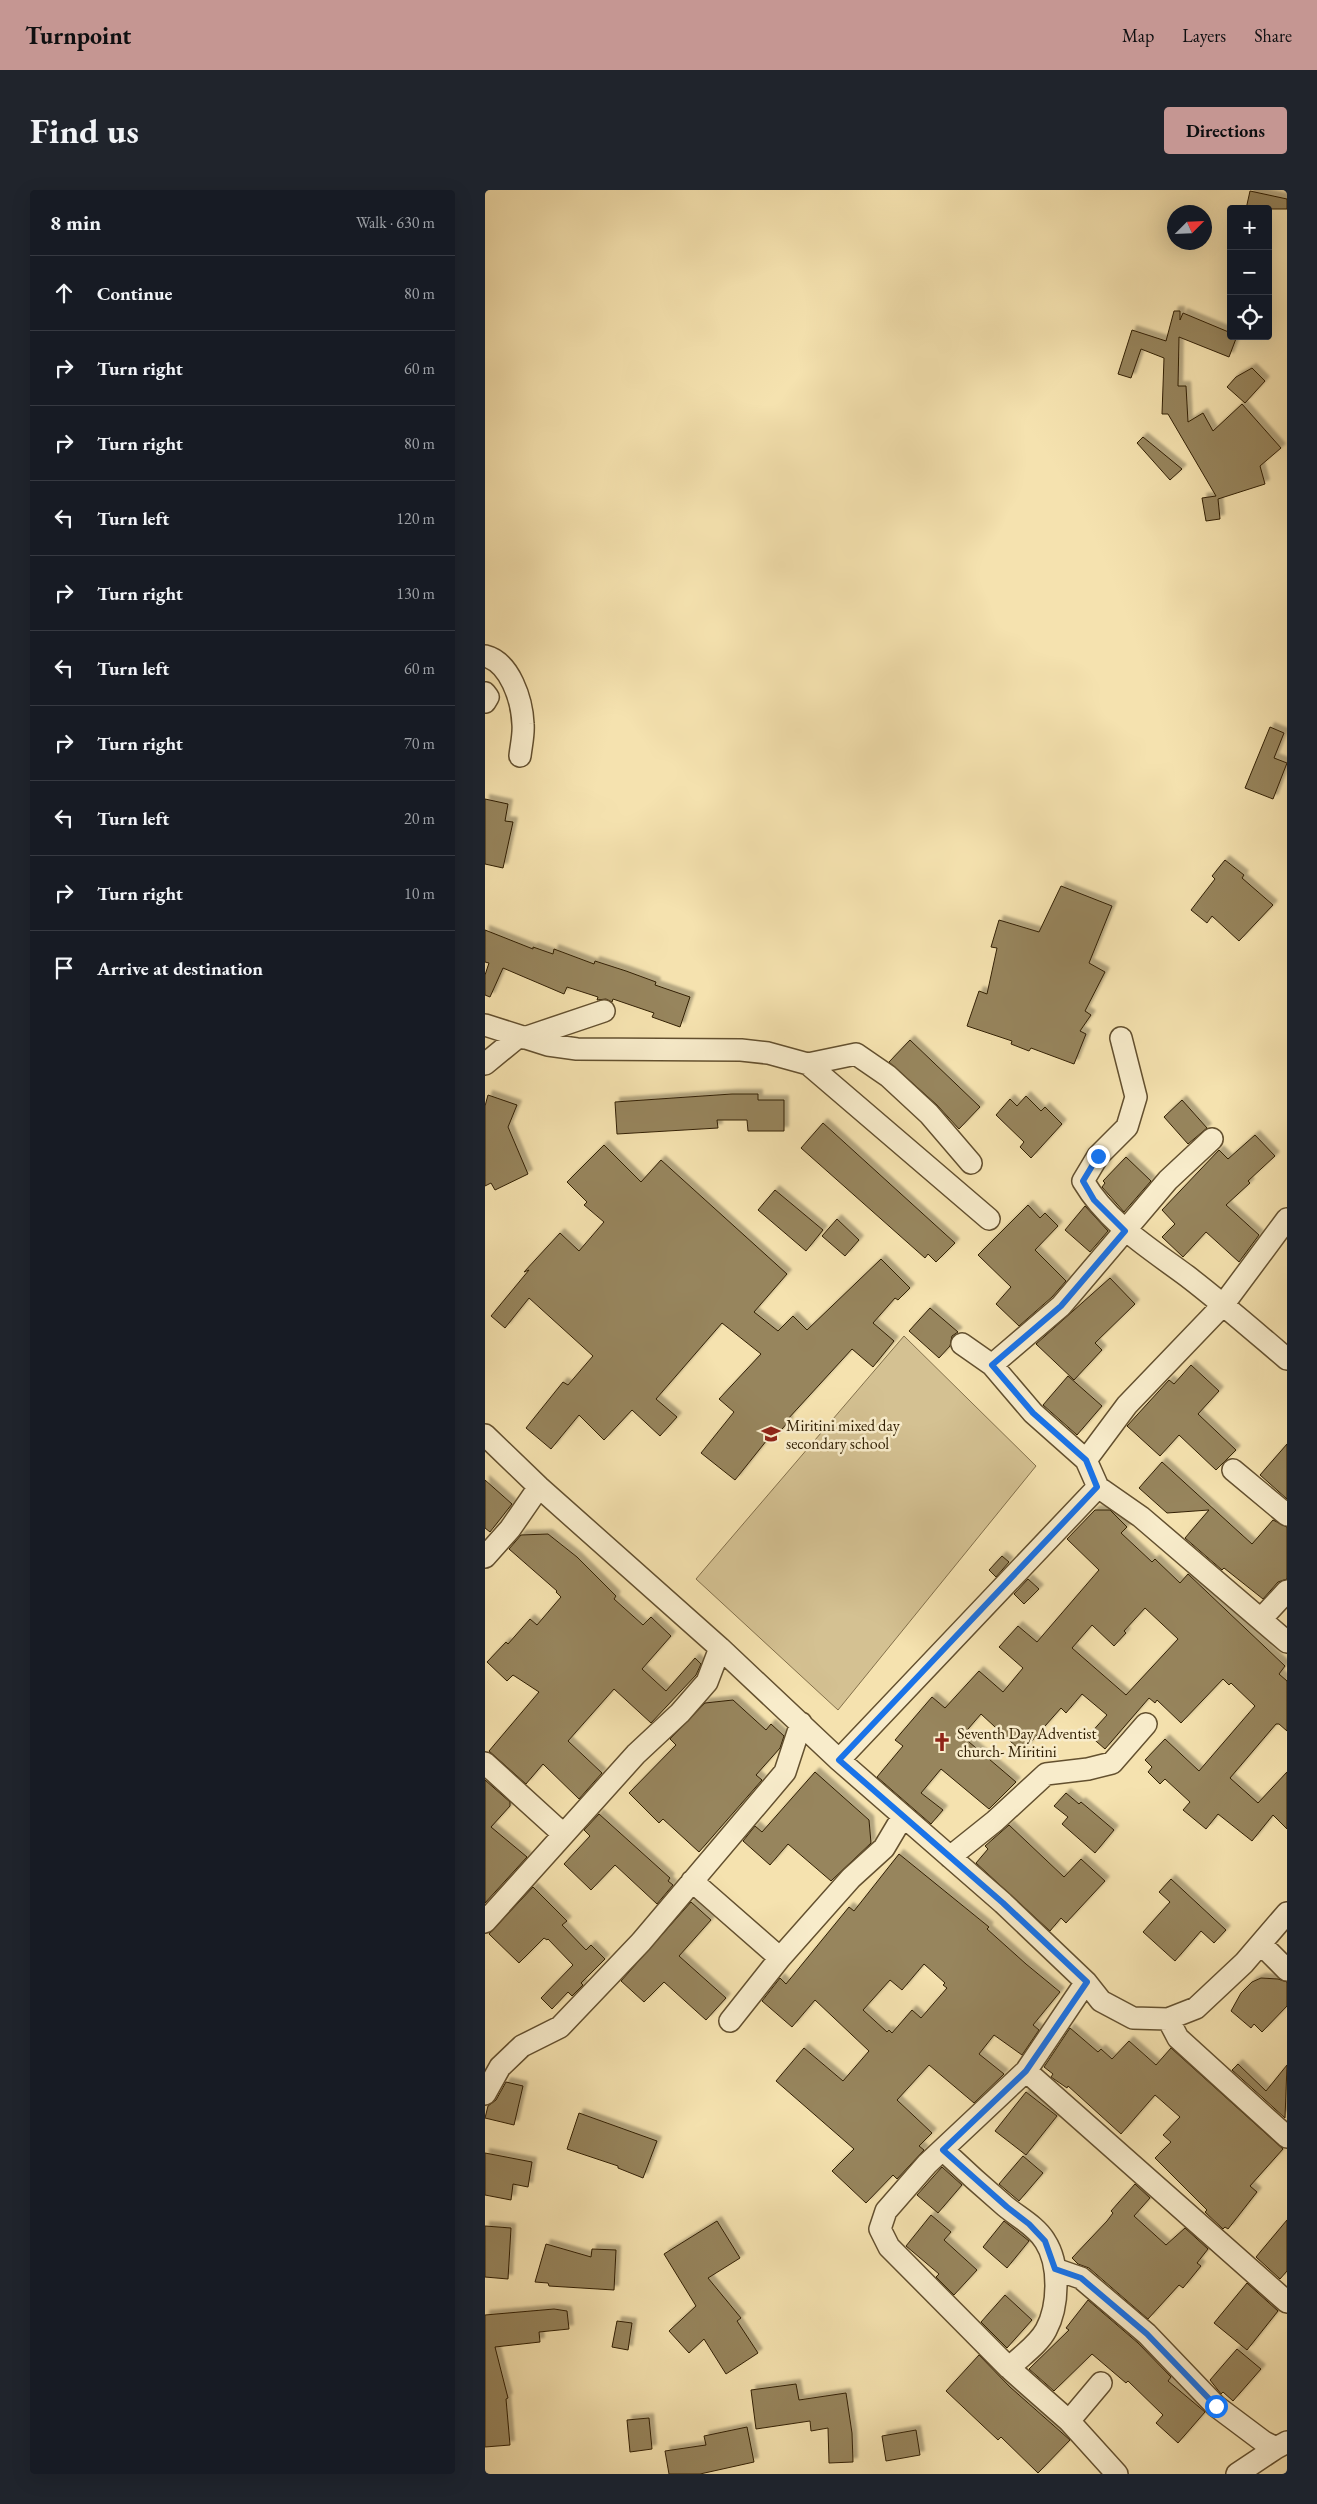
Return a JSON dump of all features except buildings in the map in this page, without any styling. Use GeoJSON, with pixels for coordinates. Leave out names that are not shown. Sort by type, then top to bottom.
{"type":"FeatureCollection","features":[{"type":"Feature","properties":{"kind":"street"},"geometry":{"type":"LineString","coordinates":[[485,656],[494,658],[511,676],[523,724],[520,756]]}},
{"type":"Feature","properties":{"kind":"street"},"geometry":{"type":"LineString","coordinates":[[485,693],[488,698],[485,702]]}},
{"type":"Feature","properties":{"kind":"street"},"geometry":{"type":"LineString","coordinates":[[485,1064],[521,1037],[604,1012]]}},
{"type":"Feature","properties":{"kind":"street"},"geometry":{"type":"LineString","coordinates":[[485,1025],[548,1045],[595,1050],[741,1050],[768,1053],[808,1064],[989,1219]]}},
{"type":"Feature","properties":{"kind":"street"},"geometry":{"type":"LineString","coordinates":[[1121,1038],[1136,1098],[1127,1127],[1098,1156],[1083,1181],[1094,1200],[1125,1231],[1223,1305],[1287,1359]]}},
{"type":"Feature","properties":{"kind":"street"},"geometry":{"type":"LineString","coordinates":[[808,1064],[856,1054],[888,1076],[929,1114],[971,1163]]}},
{"type":"Feature","properties":{"kind":"street"},"geometry":{"type":"LineString","coordinates":[[992,1365],[1061,1306],[1168,1180],[1212,1139]]}},
{"type":"Feature","properties":{"kind":"street"},"geometry":{"type":"LineString","coordinates":[[1086,1460],[1127,1405],[1223,1305],[1287,1219]]}},
{"type":"Feature","properties":{"kind":"street"},"geometry":{"type":"LineString","coordinates":[[962,1344],[992,1365],[1033,1413],[1086,1460],[1097,1487],[1141,1517],[1287,1642]]}},
{"type":"Feature","properties":{"kind":"street"},"geometry":{"type":"LineString","coordinates":[[485,1435],[539,1486],[720,1648],[839,1760],[1003,1903],[1087,1982],[1101,2001],[1133,2018],[1167,2019],[1196,2008],[1261,1944],[1287,1913]]}},
{"type":"Feature","properties":{"kind":"street"},"geometry":{"type":"LineString","coordinates":[[1233,1470],[1287,1515]]}},
{"type":"Feature","properties":{"kind":"street"},"geometry":{"type":"LineString","coordinates":[[485,1557],[510,1529],[539,1486]]}},
{"type":"Feature","properties":{"kind":"street"},"geometry":{"type":"LineString","coordinates":[[839,1760],[1097,1487]]}},
{"type":"Feature","properties":{"kind":"street"},"geometry":{"type":"LineString","coordinates":[[1261,1618],[1287,1591]]}},
{"type":"Feature","properties":{"kind":"street"},"geometry":{"type":"LineString","coordinates":[[485,1922],[636,1754],[680,1713],[707,1682],[720,1648]]}},
{"type":"Feature","properties":{"kind":"street"},"geometry":{"type":"LineString","coordinates":[[485,2094],[500,2067],[522,2046],[560,2027],[586,2002],[785,1772],[801,1723]]}},
{"type":"Feature","properties":{"kind":"street"},"geometry":{"type":"LineString","coordinates":[[951,1857],[995,1821],[1046,1774],[1088,1769],[1112,1763],[1146,1724]]}},
{"type":"Feature","properties":{"kind":"street"},"geometry":{"type":"LineString","coordinates":[[485,1763],[563,1834]]}},
{"type":"Feature","properties":{"kind":"street"},"geometry":{"type":"LineString","coordinates":[[730,2021],[780,1958],[851,1878],[884,1848],[903,1816]]}},
{"type":"Feature","properties":{"kind":"street"},"geometry":{"type":"LineString","coordinates":[[692,1881],[780,1958]]}},
{"type":"Feature","properties":{"kind":"street"},"geometry":{"type":"LineString","coordinates":[[1261,1944],[1287,1970]]}},
{"type":"Feature","properties":{"kind":"street"},"geometry":{"type":"LineString","coordinates":[[1087,1982],[1026,2071],[927,2164],[886,2211],[880,2229],[883,2238],[1009,2368],[1069,2421],[1117,2474]]}},
{"type":"Feature","properties":{"kind":"street"},"geometry":{"type":"LineString","coordinates":[[1167,2019],[1178,2038],[1287,2137]]}},
{"type":"Feature","properties":{"kind":"street"},"geometry":{"type":"LineString","coordinates":[[1026,2071],[1287,2302]]}},
{"type":"Feature","properties":{"kind":"street"},"geometry":{"type":"LineString","coordinates":[[943,2150],[1029,2224],[1045,2241],[1055,2269],[1053,2308],[1046,2331],[1009,2368]]}},
{"type":"Feature","properties":{"kind":"street"},"geometry":{"type":"LineString","coordinates":[[1055,2269],[1081,2278],[1147,2334],[1216,2406],[1281,2445],[1237,2474]]}},
{"type":"Feature","properties":{"kind":"street"},"geometry":{"type":"LineString","coordinates":[[1069,2421],[1101,2383]]}},
{"type":"Feature","properties":{"kind":"shaded area"},"geometry":{"type":"Polygon","coordinates":[[[904,1336],[1036,1466],[838,1710],[696,1579],[904,1336]]]}},
{"type":"Feature","properties":{"kind":"place","name":"Miritini mixed day secondary school"},"geometry":{"type":"Point","coordinates":[771,1434]}},
{"type":"Feature","properties":{"kind":"place","name":"Seventh Day Adventist church- Miritini"},"geometry":{"type":"Point","coordinates":[942,1742]}},
{"type":"Feature","properties":{"kind":"route"},"geometry":{"type":"LineString","coordinates":[[1098,1156],[1083,1181],[1094,1200],[1125,1231],[1061,1306],[992,1365],[1033,1413],[1086,1460],[1097,1487],[839,1760],[1003,1903],[1087,1982],[1026,2071],[943,2150],[1029,2224],[1045,2241],[1055,2269],[1081,2278],[1147,2334],[1216,2406]]}}]}
